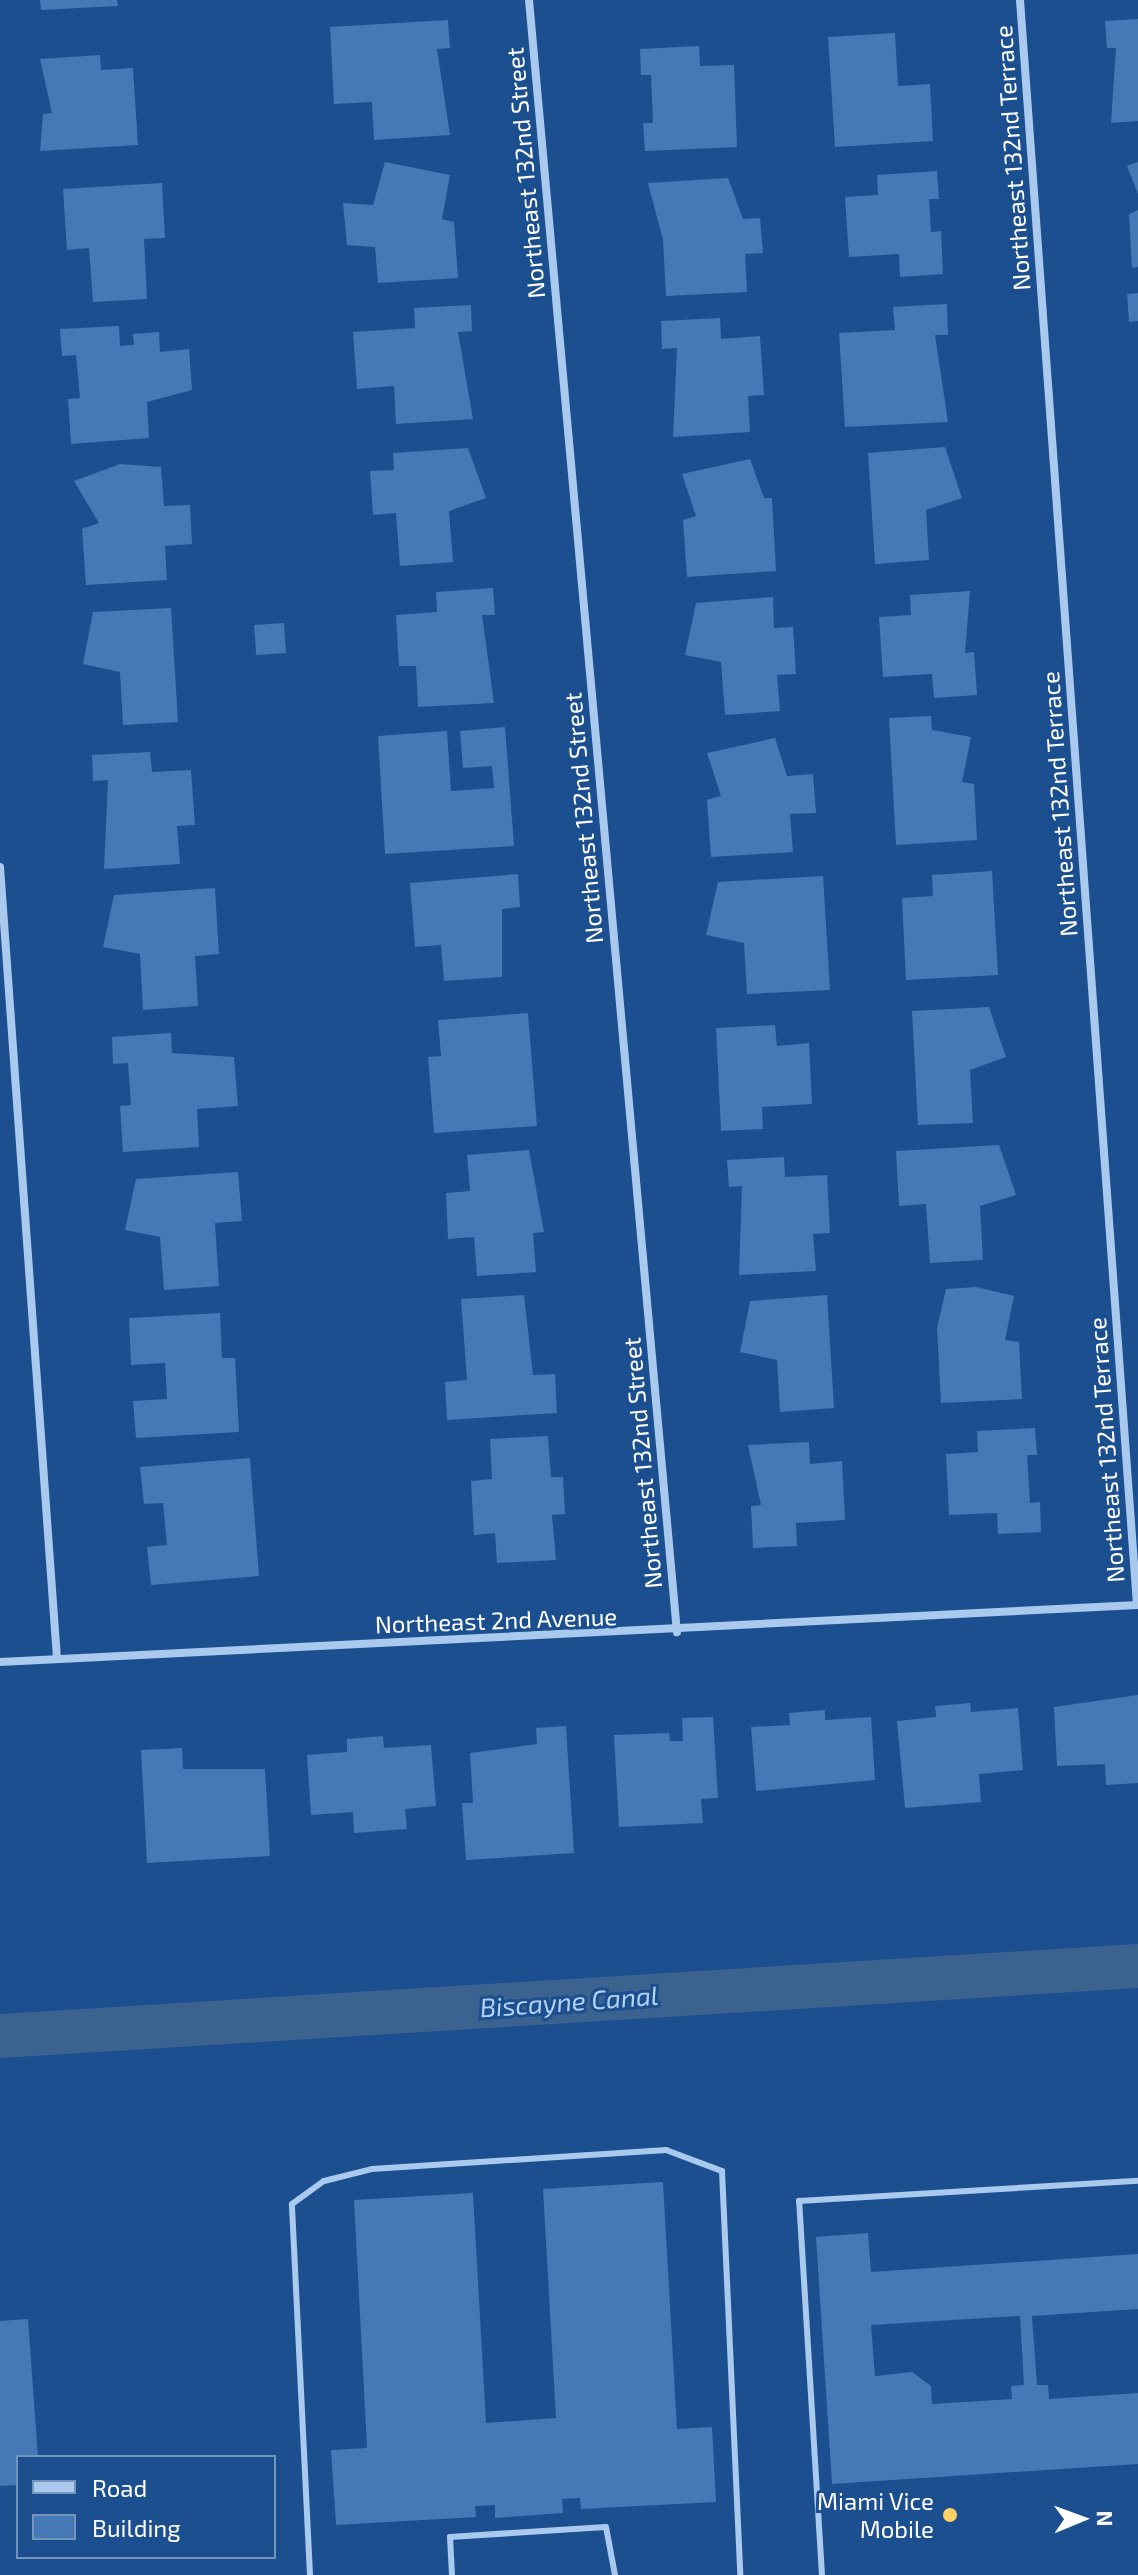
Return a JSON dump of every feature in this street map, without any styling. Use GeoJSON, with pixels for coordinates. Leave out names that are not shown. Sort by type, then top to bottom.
{"type":"FeatureCollection","features":[{"type":"Feature","properties":{"kind":"street","name":"Northeast 132nd Street"},"geometry":{"type":"LineString","coordinates":[[529,0],[677,1632]]}},
{"type":"Feature","properties":{"kind":"street","name":"Northeast 132nd Terrace"},"geometry":{"type":"LineString","coordinates":[[1020,0],[1138,1605]]}},
{"type":"Feature","properties":{"kind":"street"},"geometry":{"type":"LineString","coordinates":[[0,867],[57,1659]]}},
{"type":"Feature","properties":{"kind":"street","name":"Northeast 2nd Avenue"},"geometry":{"type":"LineString","coordinates":[[0,1662],[677,1632],[1138,1605]]}},
{"type":"Feature","properties":{"kind":"lane"},"geometry":{"type":"LineString","coordinates":[[310,2575],[292,2204],[324,2181],[372,2169],[666,2150],[722,2171],[740,2575]]}},
{"type":"Feature","properties":{"kind":"lane"},"geometry":{"type":"LineString","coordinates":[[822,2575],[799,2201],[1138,2181]]}},
{"type":"Feature","properties":{"kind":"lane"},"geometry":{"type":"LineString","coordinates":[[452,2575],[450,2537],[606,2527],[615,2575]]}},
{"type":"Feature","properties":{"kind":"building"},"geometry":{"type":"Polygon","coordinates":[[[40,0],[117,0],[118,6],[41,10],[40,0]]]}},
{"type":"Feature","properties":{"kind":"building"},"geometry":{"type":"Polygon","coordinates":[[[1138,19],[1138,121],[1111,123],[1116,48],[1107,48],[1105,21],[1138,19]]]}},
{"type":"Feature","properties":{"kind":"building"},"geometry":{"type":"Polygon","coordinates":[[[448,20],[450,48],[437,49],[450,135],[374,140],[372,102],[334,104],[330,27],[448,20]]]}},
{"type":"Feature","properties":{"kind":"building"},"geometry":{"type":"Polygon","coordinates":[[[895,33],[898,86],[930,84],[933,141],[835,147],[828,37],[895,33]]]}},
{"type":"Feature","properties":{"kind":"building"},"geometry":{"type":"Polygon","coordinates":[[[699,46],[700,66],[734,65],[737,147],[645,151],[643,123],[653,123],[651,75],[641,75],[640,49],[699,46]]]}},
{"type":"Feature","properties":{"kind":"building"},"geometry":{"type":"Polygon","coordinates":[[[100,55],[101,70],[133,68],[138,145],[40,151],[43,114],[52,113],[40,59],[100,55]]]}},
{"type":"Feature","properties":{"kind":"building"},"geometry":{"type":"Polygon","coordinates":[[[385,162],[450,175],[442,219],[454,222],[458,278],[378,283],[375,247],[347,245],[343,203],[373,205],[385,162]]]}},
{"type":"Feature","properties":{"kind":"building"},"geometry":{"type":"Polygon","coordinates":[[[1138,162],[1138,194],[1127,166],[1138,162]]]}},
{"type":"Feature","properties":{"kind":"building"},"geometry":{"type":"Polygon","coordinates":[[[937,171],[939,199],[929,199],[931,232],[941,231],[943,274],[900,277],[899,254],[849,257],[845,197],[878,195],[877,175],[937,171]]]}},
{"type":"Feature","properties":{"kind":"building"},"geometry":{"type":"Polygon","coordinates":[[[728,178],[743,219],[760,218],[763,253],[745,254],[747,292],[666,296],[663,240],[648,183],[728,178]]]}},
{"type":"Feature","properties":{"kind":"building"},"geometry":{"type":"Polygon","coordinates":[[[162,183],[165,238],[144,239],[147,299],[93,302],[89,248],[67,250],[63,189],[162,183]]]}},
{"type":"Feature","properties":{"kind":"building"},"geometry":{"type":"Polygon","coordinates":[[[1138,210],[1138,267],[1132,268],[1129,214],[1138,210]]]}},
{"type":"Feature","properties":{"kind":"building"},"geometry":{"type":"Polygon","coordinates":[[[1138,293],[1138,321],[1129,322],[1127,294],[1138,293]]]}},
{"type":"Feature","properties":{"kind":"building"},"geometry":{"type":"Polygon","coordinates":[[[947,304],[948,335],[935,335],[948,422],[845,427],[839,333],[895,330],[893,307],[947,304]]]}},
{"type":"Feature","properties":{"kind":"building"},"geometry":{"type":"Polygon","coordinates":[[[471,305],[472,331],[458,332],[473,419],[396,424],[394,386],[357,389],[353,332],[415,328],[414,308],[471,305]]]}},
{"type":"Feature","properties":{"kind":"building"},"geometry":{"type":"Polygon","coordinates":[[[720,318],[721,339],[760,336],[764,395],[748,396],[750,432],[673,437],[677,348],[662,349],[661,321],[720,318]]]}},
{"type":"Feature","properties":{"kind":"building"},"geometry":{"type":"Polygon","coordinates":[[[119,326],[120,346],[134,345],[133,334],[159,332],[160,352],[189,349],[192,390],[147,402],[149,438],[71,444],[68,399],[80,398],[76,355],[62,356],[60,329],[119,326]]]}},
{"type":"Feature","properties":{"kind":"building"},"geometry":{"type":"Polygon","coordinates":[[[945,447],[962,498],[926,510],[929,560],[875,564],[868,453],[945,447]]]}},
{"type":"Feature","properties":{"kind":"building"},"geometry":{"type":"Polygon","coordinates":[[[468,448],[486,498],[449,511],[453,562],[400,566],[396,513],[373,515],[370,471],[394,470],[393,453],[468,448]]]}},
{"type":"Feature","properties":{"kind":"building"},"geometry":{"type":"Polygon","coordinates":[[[750,459],[764,498],[772,498],[776,571],[687,577],[683,520],[696,516],[682,474],[750,459]]]}},
{"type":"Feature","properties":{"kind":"building"},"geometry":{"type":"Polygon","coordinates":[[[120,464],[161,467],[164,506],[190,505],[192,544],[165,546],[167,580],[86,585],[82,529],[99,523],[74,481],[120,464]]]}},
{"type":"Feature","properties":{"kind":"building"},"geometry":{"type":"Polygon","coordinates":[[[493,588],[495,615],[482,615],[494,703],[418,707],[416,666],[399,666],[396,615],[437,612],[436,592],[493,588]]]}},
{"type":"Feature","properties":{"kind":"building"},"geometry":{"type":"Polygon","coordinates":[[[970,591],[965,653],[974,652],[977,695],[934,698],[932,674],[883,677],[879,617],[911,615],[910,595],[970,591]]]}},
{"type":"Feature","properties":{"kind":"building"},"geometry":{"type":"Polygon","coordinates":[[[773,597],[774,628],[793,627],[796,674],[777,675],[780,711],[725,715],[721,662],[685,655],[696,603],[773,597]]]}},
{"type":"Feature","properties":{"kind":"building"},"geometry":{"type":"Polygon","coordinates":[[[171,608],[178,722],[123,725],[120,672],[83,664],[93,612],[171,608]]]}},
{"type":"Feature","properties":{"kind":"building"},"geometry":{"type":"Polygon","coordinates":[[[284,623],[286,653],[256,655],[254,625],[284,623]]]}},
{"type":"Feature","properties":{"kind":"building"},"geometry":{"type":"Polygon","coordinates":[[[931,716],[932,730],[971,737],[962,782],[974,784],[977,840],[896,845],[889,718],[931,716]]]}},
{"type":"Feature","properties":{"kind":"building"},"geometry":{"type":"Polygon","coordinates":[[[505,727],[514,846],[385,854],[378,736],[447,731],[451,791],[494,788],[492,766],[463,768],[460,731],[505,727]]]}},
{"type":"Feature","properties":{"kind":"building"},"geometry":{"type":"Polygon","coordinates":[[[775,738],[787,776],[813,774],[816,813],[790,814],[793,852],[711,857],[707,800],[721,796],[707,753],[775,738]]]}},
{"type":"Feature","properties":{"kind":"building"},"geometry":{"type":"Polygon","coordinates":[[[150,752],[152,772],[191,770],[195,825],[177,826],[180,864],[104,869],[108,780],[93,781],[92,755],[150,752]]]}},
{"type":"Feature","properties":{"kind":"building"},"geometry":{"type":"Polygon","coordinates":[[[992,871],[998,975],[906,980],[902,898],[933,896],[932,875],[992,871]]]}},
{"type":"Feature","properties":{"kind":"building"},"geometry":{"type":"Polygon","coordinates":[[[518,874],[520,907],[502,909],[502,977],[444,981],[441,945],[415,947],[410,883],[518,874]]]}},
{"type":"Feature","properties":{"kind":"building"},"geometry":{"type":"Polygon","coordinates":[[[823,876],[830,990],[747,994],[744,943],[706,935],[718,882],[823,876]]]}},
{"type":"Feature","properties":{"kind":"building"},"geometry":{"type":"Polygon","coordinates":[[[215,888],[219,954],[195,956],[198,1006],[143,1010],[140,954],[103,947],[114,895],[215,888]]]}},
{"type":"Feature","properties":{"kind":"building"},"geometry":{"type":"Polygon","coordinates":[[[989,1007],[1006,1057],[970,1070],[973,1123],[918,1125],[912,1011],[989,1007]]]}},
{"type":"Feature","properties":{"kind":"building"},"geometry":{"type":"Polygon","coordinates":[[[528,1013],[537,1126],[434,1133],[428,1057],[441,1056],[438,1020],[528,1013]]]}},
{"type":"Feature","properties":{"kind":"building"},"geometry":{"type":"Polygon","coordinates":[[[775,1025],[777,1046],[809,1043],[812,1104],[762,1107],[763,1129],[721,1131],[716,1028],[775,1025]]]}},
{"type":"Feature","properties":{"kind":"building"},"geometry":{"type":"Polygon","coordinates":[[[171,1033],[172,1053],[234,1057],[238,1106],[197,1109],[199,1147],[123,1152],[120,1106],[131,1105],[128,1063],[113,1064],[112,1037],[171,1033]]]}},
{"type":"Feature","properties":{"kind":"building"},"geometry":{"type":"Polygon","coordinates":[[[999,1145],[1016,1195],[980,1206],[983,1260],[930,1263],[926,1204],[899,1206],[896,1151],[999,1145]]]}},
{"type":"Feature","properties":{"kind":"building"},"geometry":{"type":"Polygon","coordinates":[[[529,1150],[544,1232],[533,1233],[536,1272],[477,1276],[474,1237],[448,1239],[446,1193],[470,1191],[467,1155],[529,1150]]]}},
{"type":"Feature","properties":{"kind":"building"},"geometry":{"type":"Polygon","coordinates":[[[784,1157],[785,1177],[827,1175],[830,1233],[813,1234],[816,1271],[739,1275],[742,1186],[729,1187],[727,1160],[784,1157]]]}},
{"type":"Feature","properties":{"kind":"building"},"geometry":{"type":"Polygon","coordinates":[[[238,1172],[242,1221],[215,1223],[219,1286],[164,1290],[160,1237],[125,1230],[136,1179],[238,1172]]]}},
{"type":"Feature","properties":{"kind":"building"},"geometry":{"type":"Polygon","coordinates":[[[976,1287],[1014,1296],[1005,1340],[1019,1342],[1022,1399],[941,1403],[937,1328],[946,1289],[976,1287]]]}},
{"type":"Feature","properties":{"kind":"building"},"geometry":{"type":"Polygon","coordinates":[[[524,1295],[533,1375],[555,1374],[557,1413],[447,1420],[445,1382],[467,1380],[461,1299],[524,1295]]]}},
{"type":"Feature","properties":{"kind":"building"},"geometry":{"type":"Polygon","coordinates":[[[827,1295],[834,1408],[780,1412],[777,1360],[740,1352],[750,1301],[827,1295]]]}},
{"type":"Feature","properties":{"kind":"building"},"geometry":{"type":"Polygon","coordinates":[[[220,1313],[222,1358],[235,1358],[239,1432],[136,1438],[133,1401],[167,1399],[165,1363],[131,1365],[129,1318],[220,1313]]]}},
{"type":"Feature","properties":{"kind":"building"},"geometry":{"type":"Polygon","coordinates":[[[1035,1428],[1037,1455],[1027,1455],[1030,1503],[1040,1502],[1041,1532],[998,1534],[997,1513],[949,1515],[946,1454],[978,1452],[977,1431],[1035,1428]]]}},
{"type":"Feature","properties":{"kind":"building"},"geometry":{"type":"Polygon","coordinates":[[[548,1436],[551,1477],[563,1477],[565,1514],[552,1515],[556,1560],[497,1563],[495,1533],[474,1535],[471,1481],[492,1479],[490,1439],[548,1436]]]}},
{"type":"Feature","properties":{"kind":"building"},"geometry":{"type":"Polygon","coordinates":[[[809,1442],[810,1464],[842,1461],[845,1520],[796,1523],[797,1546],[753,1548],[751,1506],[761,1505],[748,1445],[809,1442]]]}},
{"type":"Feature","properties":{"kind":"building"},"geometry":{"type":"Polygon","coordinates":[[[250,1458],[259,1576],[151,1585],[147,1547],[167,1545],[163,1503],[144,1504],[140,1467],[250,1458]]]}},
{"type":"Feature","properties":{"kind":"building"},"geometry":{"type":"Polygon","coordinates":[[[1138,1695],[1138,1783],[1106,1785],[1105,1764],[1057,1766],[1054,1707],[1138,1695]]]}},
{"type":"Feature","properties":{"kind":"building"},"geometry":{"type":"Polygon","coordinates":[[[970,1703],[971,1712],[1018,1708],[1023,1770],[979,1774],[981,1802],[905,1808],[897,1721],[936,1717],[935,1706],[970,1703]]]}},
{"type":"Feature","properties":{"kind":"building"},"geometry":{"type":"Polygon","coordinates":[[[825,1710],[825,1720],[871,1717],[875,1780],[756,1791],[751,1727],[790,1725],[789,1713],[825,1710]]]}},
{"type":"Feature","properties":{"kind":"building"},"geometry":{"type":"Polygon","coordinates":[[[713,1717],[718,1798],[701,1799],[703,1823],[619,1827],[614,1735],[669,1733],[670,1741],[683,1741],[682,1718],[713,1717]]]}},
{"type":"Feature","properties":{"kind":"building"},"geometry":{"type":"Polygon","coordinates":[[[566,1726],[574,1853],[466,1860],[462,1803],[473,1803],[470,1753],[537,1744],[536,1728],[566,1726]]]}},
{"type":"Feature","properties":{"kind":"building"},"geometry":{"type":"Polygon","coordinates":[[[383,1736],[384,1748],[431,1745],[436,1806],[405,1809],[407,1829],[354,1833],[353,1812],[311,1815],[307,1755],[347,1752],[347,1739],[383,1736]]]}},
{"type":"Feature","properties":{"kind":"building"},"geometry":{"type":"Polygon","coordinates":[[[182,1748],[183,1769],[265,1769],[270,1856],[147,1863],[141,1750],[182,1748]]]}},
{"type":"Feature","properties":{"kind":"building"},"geometry":{"type":"Polygon","coordinates":[[[663,2182],[677,2429],[712,2427],[716,2502],[581,2509],[580,2498],[562,2499],[563,2513],[495,2518],[495,2505],[475,2506],[476,2517],[336,2525],[331,2450],[367,2448],[354,2200],[473,2193],[486,2423],[556,2418],[543,2189],[663,2182]]]}},
{"type":"Feature","properties":{"kind":"building"},"geometry":{"type":"Polygon","coordinates":[[[868,2233],[871,2272],[1138,2254],[1138,2309],[1032,2316],[1037,2385],[1048,2385],[1049,2399],[1138,2393],[1138,2464],[832,2484],[816,2237],[868,2233]],[[1020,2316],[871,2325],[875,2376],[912,2372],[931,2386],[932,2404],[1012,2399],[1011,2386],[1024,2385],[1020,2316]]]}},
{"type":"Feature","properties":{"kind":"building"},"geometry":{"type":"Polygon","coordinates":[[[28,2319],[38,2455],[16,2455],[16,2485],[0,2486],[0,2321],[28,2319]]]}},
{"type":"Feature","properties":{"kind":"waterway","name":"Biscayne Canal"},"geometry":{"type":"LineString","coordinates":[[0,2036],[1138,1966]]}},
{"type":"Feature","properties":{"kind":"place","name":"Miami Vice Mobile"},"geometry":{"type":"Point","coordinates":[950,2515]}}]}
